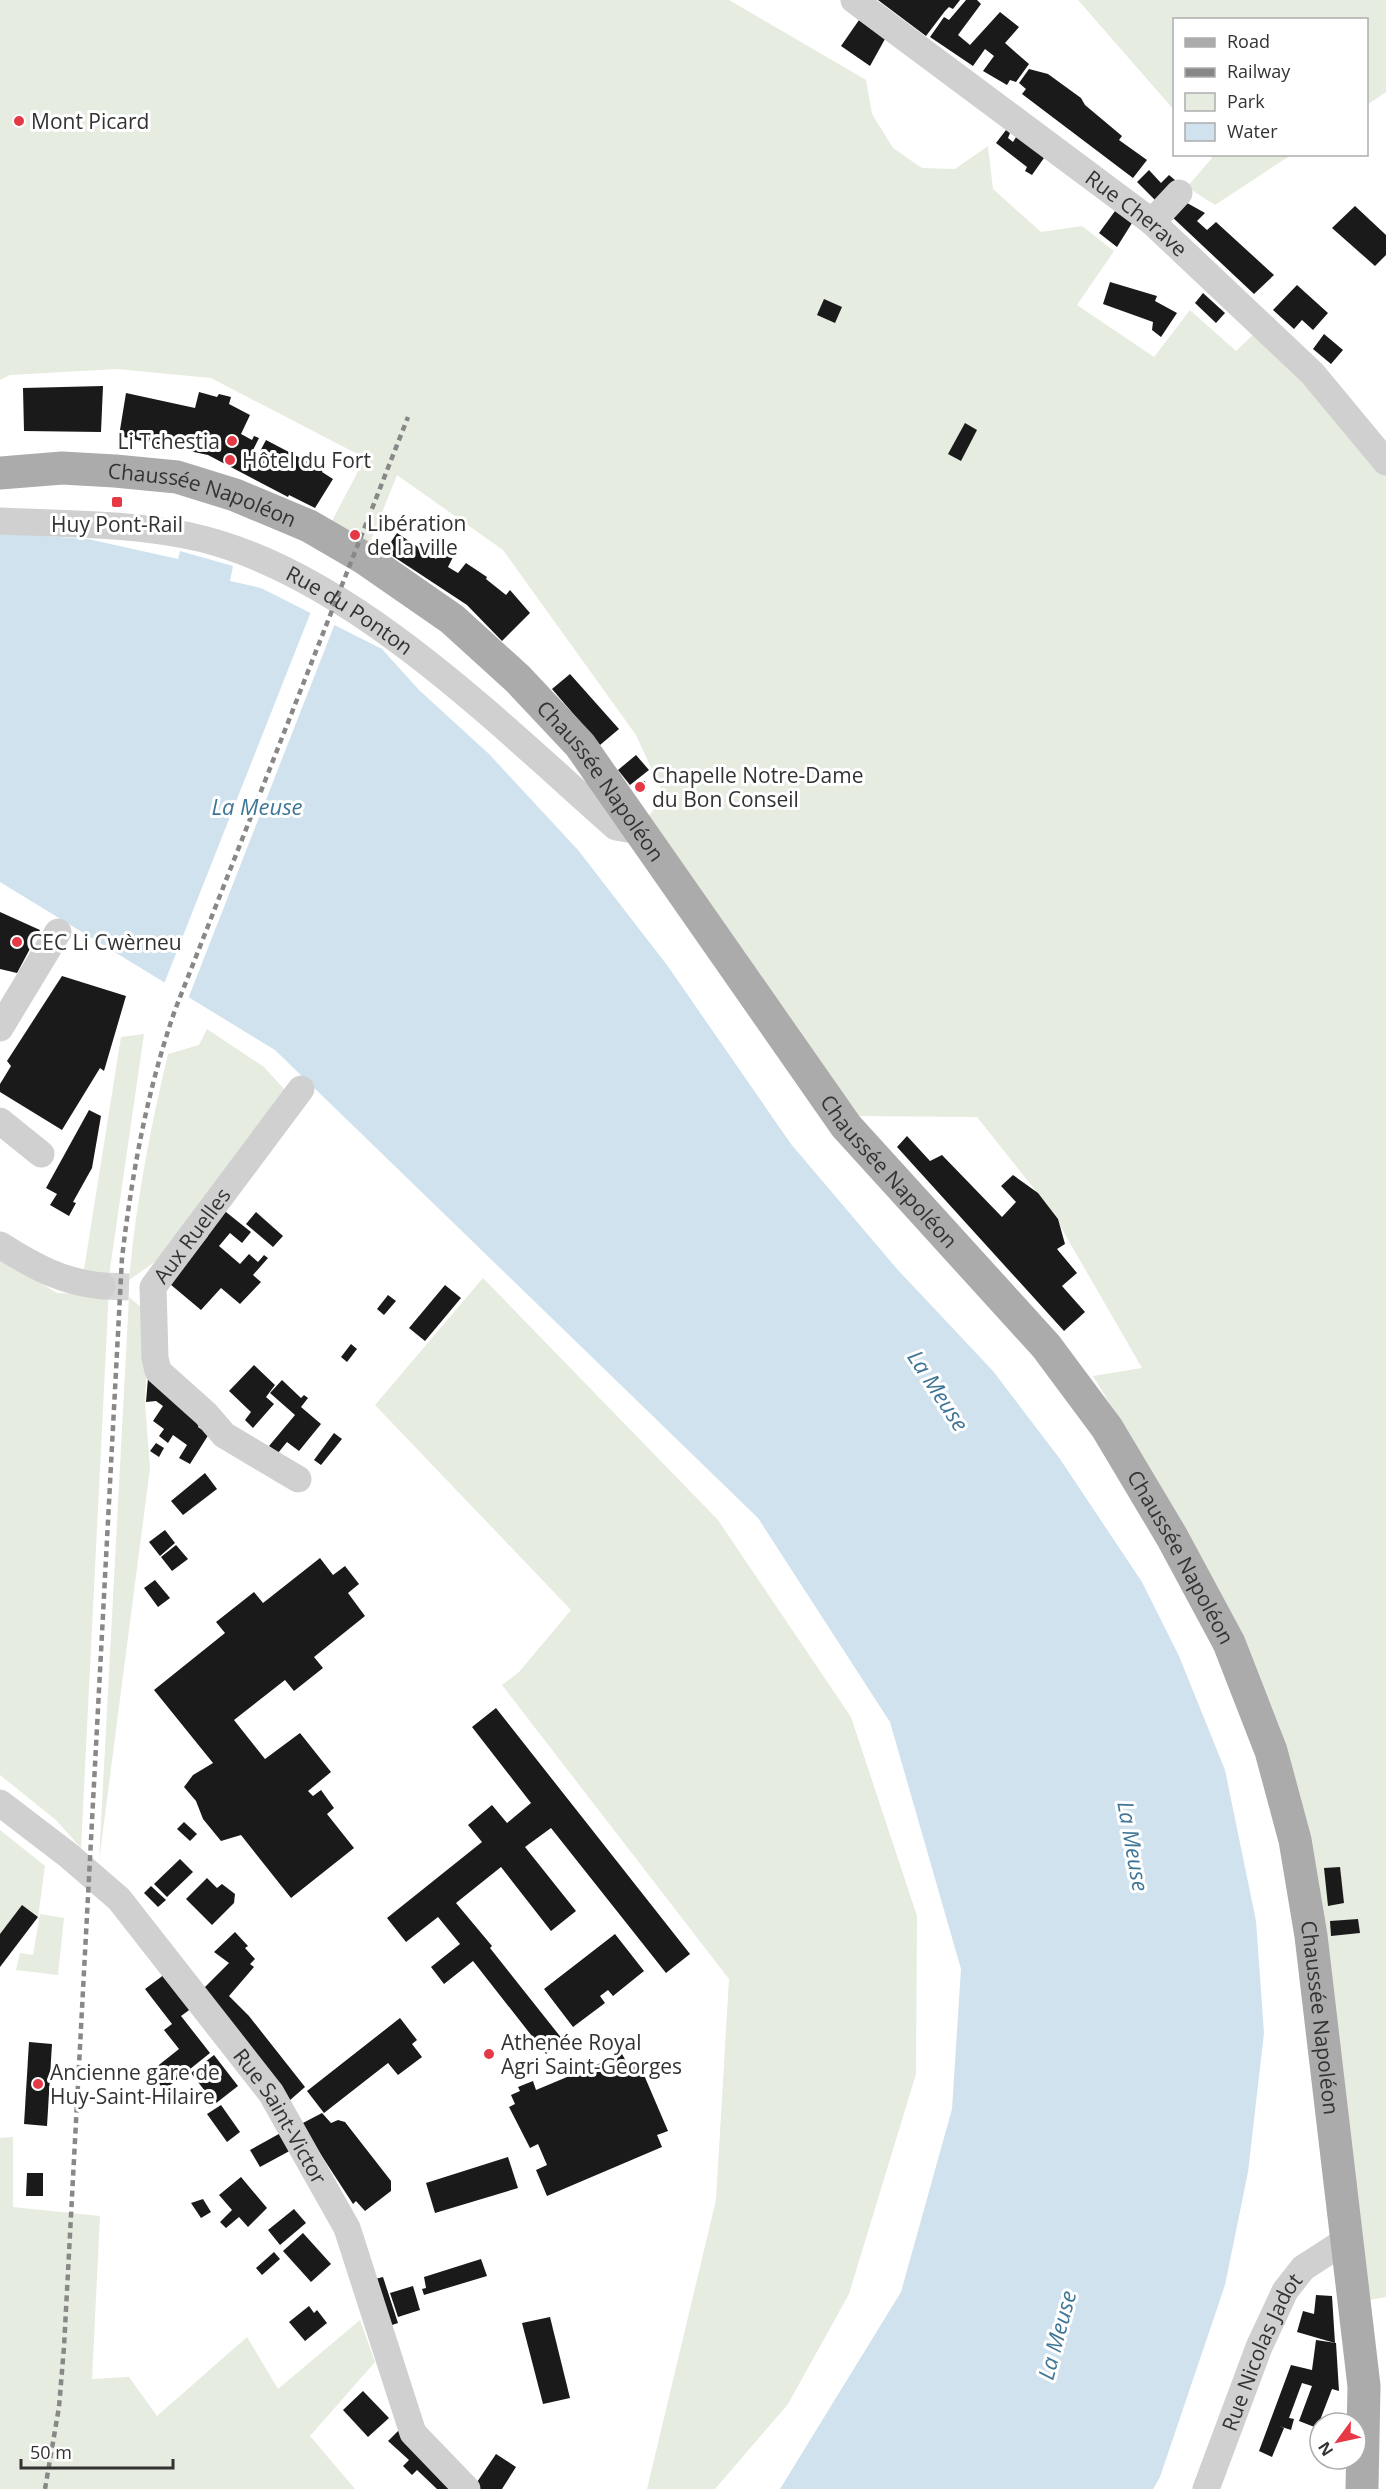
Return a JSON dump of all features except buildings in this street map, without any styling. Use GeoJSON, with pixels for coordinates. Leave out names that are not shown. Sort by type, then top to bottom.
{"type":"FeatureCollection","features":[{"type":"Feature","properties":{"kind":"main road","name":"Chaussée Napoléon"},"geometry":{"type":"LineString","coordinates":[[0,473],[62,468],[177,477],[255,502],[309,526],[364,558],[452,619],[518,679],[579,745],[846,1126],[1046,1346],[1107,1428],[1172,1537],[1229,1643],[1271,1751],[1295,1840],[1311,1936],[1364,2386],[1362,2489]]}},
{"type":"Feature","properties":{"kind":"street","name":"Rue Cherave"},"geometry":{"type":"LineString","coordinates":[[854,0],[1152,222],[1312,374],[1386,462]]}},
{"type":"Feature","properties":{"kind":"street"},"geometry":{"type":"LineString","coordinates":[[1152,222],[1179,193]]}},
{"type":"Feature","properties":{"kind":"street","name":"Rue du Ponton"},"geometry":{"type":"LineString","coordinates":[[0,521],[156,529],[240,550],[283,570],[312,585],[394,638],[451,681],[616,827],[639,831]]}},
{"type":"Feature","properties":{"kind":"street"},"geometry":{"type":"LineString","coordinates":[[0,1028],[58,932]]}},
{"type":"Feature","properties":{"kind":"street","name":"Aux Ruelles"},"geometry":{"type":"LineString","coordinates":[[298,1479],[224,1435],[206,1414],[159,1371],[141,1287],[301,1089]]}},
{"type":"Feature","properties":{"kind":"street"},"geometry":{"type":"LineString","coordinates":[[0,1121],[42,1154]]}},
{"type":"Feature","properties":{"kind":"street"},"geometry":{"type":"LineString","coordinates":[[0,1245],[34,1266],[65,1281],[102,1286]]}},
{"type":"Feature","properties":{"kind":"street","name":"Rue Saint-Victor"},"geometry":{"type":"LineString","coordinates":[[0,1803],[68,1855],[119,1899],[271,2093],[347,2228],[413,2433],[467,2489]]}},
{"type":"Feature","properties":{"kind":"street","name":"Rue Nicolas Jadot"},"geometry":{"type":"LineString","coordinates":[[1206,2489],[1263,2337],[1285,2291],[1303,2268],[1348,2239]]}},
{"type":"Feature","properties":{"kind":"green space"},"geometry":{"type":"Polygon","coordinates":[[[0,0],[729,0],[866,80],[872,114],[893,148],[922,168],[955,169],[988,146],[993,189],[1041,232],[1082,226],[1114,251],[1077,305],[1154,357],[1190,310],[1236,351],[1262,326],[1386,462],[1386,2297],[1370,2300],[1329,1989],[1316,1866],[1282,1749],[1179,1518],[1093,1376],[1142,1368],[1051,1210],[977,1117],[855,1116],[644,822],[664,796],[636,735],[503,550],[397,475],[366,553],[332,521],[365,458],[211,378],[117,369],[10,375],[0,380],[0,0]]]}},
{"type":"Feature","properties":{"kind":"green space"},"geometry":{"type":"Polygon","coordinates":[[[1078,0],[1386,0],[1386,92],[1368,104],[1368,18],[1173,18],[1173,109],[1078,0]]]}},
{"type":"Feature","properties":{"kind":"green space"},"geometry":{"type":"Polygon","coordinates":[[[1211,156],[1289,156],[1215,205],[1187,187],[1212,158],[1211,156]]]}},
{"type":"Feature","properties":{"kind":"green space"},"geometry":{"type":"Polygon","coordinates":[[[207,1029],[264,1067],[284,1089],[283,1102],[162,1257],[129,1280],[144,1166],[168,1054],[199,1045],[207,1029]]]}},
{"type":"Feature","properties":{"kind":"green space"},"geometry":{"type":"Polygon","coordinates":[[[144,1034],[110,1269],[81,1848],[56,1820],[0,1775],[0,1258],[57,1293],[101,1295],[83,1276],[121,1037],[144,1034]]]}},
{"type":"Feature","properties":{"kind":"green space"},"geometry":{"type":"Polygon","coordinates":[[[483,1278],[718,1520],[851,1717],[917,1916],[916,2074],[849,2294],[788,2404],[715,2489],[647,2489],[716,2200],[729,1979],[502,1685],[519,1672],[571,1610],[375,1405],[483,1278]]]}},
{"type":"Feature","properties":{"kind":"green space"},"geometry":{"type":"Polygon","coordinates":[[[129,1297],[149,1314],[145,1403],[150,1468],[99,1861],[129,1297]]]}},
{"type":"Feature","properties":{"kind":"green space"},"geometry":{"type":"Polygon","coordinates":[[[0,1830],[45,1866],[38,1917],[22,1905],[0,1934],[0,1830]]]}},
{"type":"Feature","properties":{"kind":"green space"},"geometry":{"type":"Polygon","coordinates":[[[40,1914],[64,1918],[58,1975],[16,1970],[20,1953],[33,1955],[40,1914]]]}},
{"type":"Feature","properties":{"kind":"green space"},"geometry":{"type":"Polygon","coordinates":[[[13,2137],[13,2207],[100,2216],[92,2379],[129,2377],[157,2416],[247,2337],[278,2389],[360,2320],[375,2362],[310,2436],[355,2489],[0,2489],[0,2138],[13,2137]]]}},
{"type":"Feature","properties":{"kind":"water","name":"La Meuse"},"geometry":{"type":"Polygon","coordinates":[[[0,533],[88,539],[178,559],[180,551],[233,566],[230,581],[261,588],[382,649],[419,690],[489,754],[578,850],[667,965],[791,1144],[897,1269],[993,1371],[1060,1459],[1142,1582],[1179,1656],[1225,1770],[1256,1921],[1264,2033],[1248,2172],[1225,2285],[1160,2477],[1153,2489],[780,2489],[901,2292],[952,2109],[961,1969],[890,1722],[758,1518],[275,1050],[0,882],[0,533]]]}},
{"type":"Feature","properties":{"kind":"pier"},"geometry":{"type":"Polygon","coordinates":[[[312,609],[336,621],[188,999],[164,984],[312,609]]]}},
{"type":"Feature","properties":{"kind":"tunnel"},"geometry":{"type":"LineString","coordinates":[[102,1286],[129,1287]]}},
{"type":"Feature","properties":{"kind":"railway"},"geometry":{"type":"LineString","coordinates":[[45,2489],[59,2407],[64,2347],[122,1258],[136,1164],[156,1071],[175,1010],[408,417]]}},
{"type":"Feature","properties":{"kind":"place","name":"Mont Picard"},"geometry":{"type":"Point","coordinates":[19,121]}},
{"type":"Feature","properties":{"kind":"place","name":"Li Tchestia"},"geometry":{"type":"Point","coordinates":[232,441]}},
{"type":"Feature","properties":{"kind":"place","name":"Hôtel du Fort"},"geometry":{"type":"Point","coordinates":[230,460]}},
{"type":"Feature","properties":{"kind":"place","name":"Huy Pont-Rail"},"geometry":{"type":"Point","coordinates":[117,502]}},
{"type":"Feature","properties":{"kind":"place","name":"Libération de la ville"},"geometry":{"type":"Point","coordinates":[355,535]}},
{"type":"Feature","properties":{"kind":"place","name":"Chapelle Notre-Dame du Bon Conseil"},"geometry":{"type":"Point","coordinates":[640,787]}},
{"type":"Feature","properties":{"kind":"place","name":"CEC Li Cwèrneu"},"geometry":{"type":"Point","coordinates":[17,942]}},
{"type":"Feature","properties":{"kind":"place","name":"Athenée Royal Agri Saint-Georges"},"geometry":{"type":"Point","coordinates":[489,2054]}},
{"type":"Feature","properties":{"kind":"place","name":"Ancienne gare de Huy-Saint-Hilaire"},"geometry":{"type":"Point","coordinates":[38,2084]}}]}
